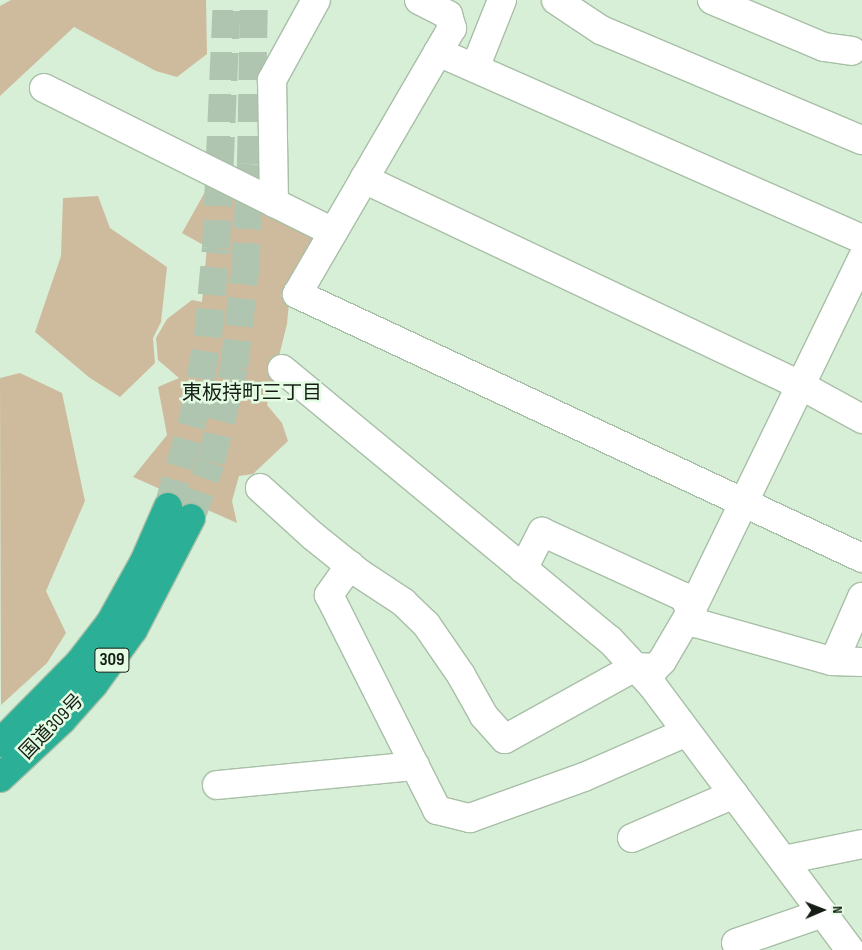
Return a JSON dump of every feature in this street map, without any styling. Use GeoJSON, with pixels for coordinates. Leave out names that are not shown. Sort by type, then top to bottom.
{"type":"FeatureCollection","features":[{"type":"Feature","properties":{"kind":"highway","name":"国道309号"},"geometry":{"type":"LineString","coordinates":[[0,743],[79,664],[110,623],[144,562],[179,513],[138,623],[62,720],[0,778]]}},
{"type":"Feature","properties":{"kind":"street"},"geometry":{"type":"LineString","coordinates":[[274,203],[272,80],[316,0]]}},
{"type":"Feature","properties":{"kind":"street"},"geometry":{"type":"LineString","coordinates":[[419,0],[448,15],[452,28],[297,294],[862,558]]}},
{"type":"Feature","properties":{"kind":"street"},"geometry":{"type":"LineString","coordinates":[[474,68],[502,0]]}},
{"type":"Feature","properties":{"kind":"street"},"geometry":{"type":"LineString","coordinates":[[556,0],[600,30],[862,140]]}},
{"type":"Feature","properties":{"kind":"street"},"geometry":{"type":"LineString","coordinates":[[712,0],[824,47],[859,49]]}},
{"type":"Feature","properties":{"kind":"street"},"geometry":{"type":"LineString","coordinates":[[438,52],[862,239]]}},
{"type":"Feature","properties":{"kind":"street"},"geometry":{"type":"LineString","coordinates":[[44,88],[333,232]]}},
{"type":"Feature","properties":{"kind":"street"},"geometry":{"type":"LineString","coordinates":[[364,179],[800,385],[862,419]]}},
{"type":"Feature","properties":{"kind":"street"},"geometry":{"type":"LineString","coordinates":[[260,488],[350,566],[403,602],[426,624],[461,675],[484,716],[505,739],[635,667],[655,668],[662,661],[690,611],[861,264]]}},
{"type":"Feature","properties":{"kind":"street"},"geometry":{"type":"LineString","coordinates":[[282,369],[610,640],[635,667],[687,732],[850,950]]}},
{"type":"Feature","properties":{"kind":"street"},"geometry":{"type":"LineString","coordinates":[[523,569],[542,532],[684,597],[696,623],[834,661],[862,662]]}},
{"type":"Feature","properties":{"kind":"street"},"geometry":{"type":"LineString","coordinates":[[350,566],[329,595],[436,810],[470,818],[584,777],[687,732]]}},
{"type":"Feature","properties":{"kind":"street"},"geometry":{"type":"LineString","coordinates":[[834,661],[862,597]]}},
{"type":"Feature","properties":{"kind":"street"},"geometry":{"type":"LineString","coordinates":[[217,785],[415,766]]}},
{"type":"Feature","properties":{"kind":"street"},"geometry":{"type":"LineString","coordinates":[[632,838],[734,794]]}},
{"type":"Feature","properties":{"kind":"street"},"geometry":{"type":"LineString","coordinates":[[784,860],[862,844]]}},
{"type":"Feature","properties":{"kind":"street"},"geometry":{"type":"LineString","coordinates":[[736,943],[823,913]]}},
{"type":"Feature","properties":{"kind":"shaded area"},"geometry":{"type":"Polygon","coordinates":[[[11,0],[206,0],[207,54],[177,77],[156,71],[74,27],[0,96],[0,6],[11,0]]]}},
{"type":"Feature","properties":{"kind":"shaded area"},"geometry":{"type":"Polygon","coordinates":[[[210,183],[314,238],[281,296],[289,302],[287,324],[267,405],[282,423],[288,441],[253,474],[239,476],[232,501],[237,523],[133,477],[167,435],[158,387],[179,378],[158,360],[156,338],[167,319],[192,300],[202,302],[207,247],[182,233],[210,183]]]}},
{"type":"Feature","properties":{"kind":"shaded area"},"geometry":{"type":"Polygon","coordinates":[[[98,196],[110,228],[167,267],[161,322],[153,338],[155,363],[120,397],[90,378],[35,332],[61,256],[63,198],[98,196]]]}},
{"type":"Feature","properties":{"kind":"shaded area"},"geometry":{"type":"Polygon","coordinates":[[[20,373],[62,393],[85,501],[46,591],[66,633],[47,663],[1,705],[0,378],[20,373]]]}},
{"type":"Feature","properties":{"kind":"tunnel"},"geometry":{"type":"LineString","coordinates":[[168,507],[193,420],[208,337],[216,248],[227,0]]}},
{"type":"Feature","properties":{"kind":"tunnel"},"geometry":{"type":"LineString","coordinates":[[191,518],[211,462],[234,368],[245,271],[251,164],[254,0]]}},
{"type":"Feature","properties":{"kind":"district","name":"東板持町三丁目"},"geometry":{"type":"Point","coordinates":[252,393]}}]}
